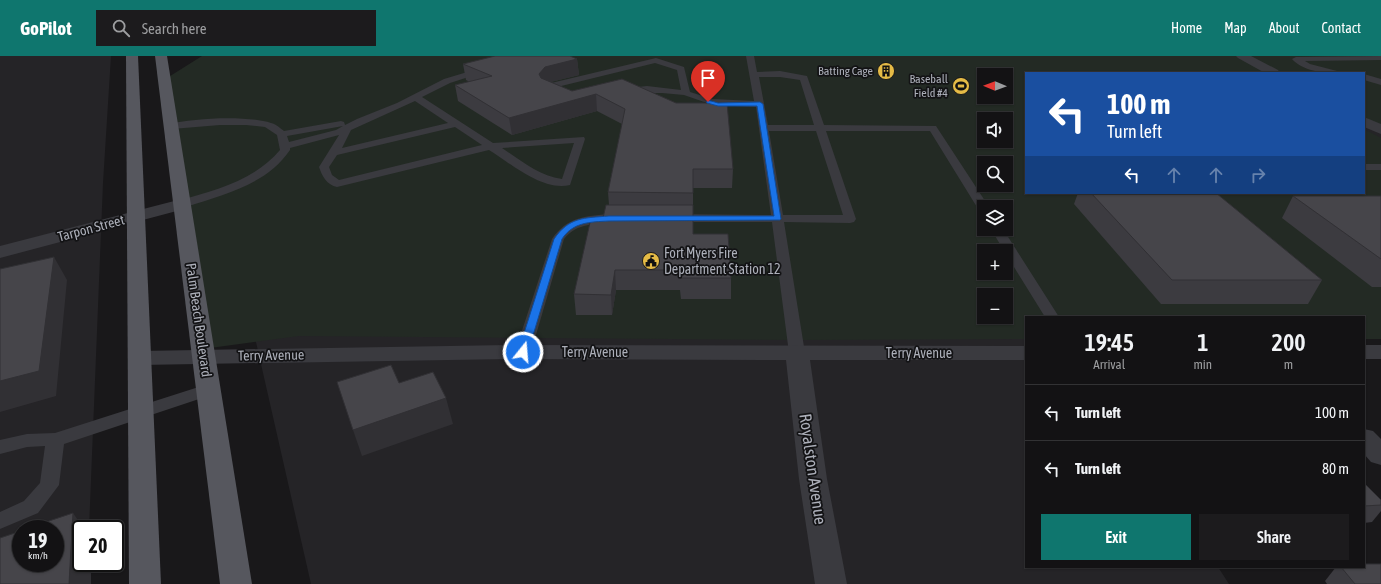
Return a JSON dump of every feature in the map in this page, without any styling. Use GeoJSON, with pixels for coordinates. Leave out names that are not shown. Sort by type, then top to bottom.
{"type":"FeatureCollection","features":[{"type":"Feature","properties":{"kind":"main road"},"geometry":{"type":"LineString","coordinates":[[132,56],[145,584]]}},
{"type":"Feature","properties":{"kind":"main road","name":"Palm Beach Boulevard"},"geometry":{"type":"LineString","coordinates":[[161,56],[236,584]]}},
{"type":"Feature","properties":{"kind":"street"},"geometry":{"type":"LineString","coordinates":[[1242,56],[1272,72]]}},
{"type":"Feature","properties":{"kind":"street"},"geometry":{"type":"LineString","coordinates":[[1365,122],[1381,130]]}},
{"type":"Feature","properties":{"kind":"street","name":"Tarpon Street"},"geometry":{"type":"LineString","coordinates":[[0,252],[182,204]]}},
{"type":"Feature","properties":{"kind":"street","name":"Terry Avenue"},"geometry":{"type":"LineString","coordinates":[[140,358],[523,352],[1025,353]]}},
{"type":"Feature","properties":{"kind":"street"},"geometry":{"type":"LineString","coordinates":[[1365,352],[1381,352]]}},
{"type":"Feature","properties":{"kind":"street","name":"Royalston Avenue"},"geometry":{"type":"LineString","coordinates":[[797,353],[813,479],[831,584]]}},
{"type":"Feature","properties":{"kind":"street"},"geometry":{"type":"LineString","coordinates":[[1365,439],[1381,455]]}},
{"type":"Feature","properties":{"kind":"lane"},"geometry":{"type":"LineString","coordinates":[[750,56],[764,128],[797,353]]}},
{"type":"Feature","properties":{"kind":"lane"},"geometry":{"type":"LineString","coordinates":[[1330,72],[1307,66],[1296,59],[1362,57],[1381,58]]}},
{"type":"Feature","properties":{"kind":"lane"},"geometry":{"type":"LineString","coordinates":[[560,97],[546,91],[550,86],[656,60],[681,69],[686,93]]}},
{"type":"Feature","properties":{"kind":"lane"},"geometry":{"type":"LineString","coordinates":[[285,146],[314,140],[347,128],[360,121],[400,106],[447,80],[496,65]]}},
{"type":"Feature","properties":{"kind":"lane"},"geometry":{"type":"LineString","coordinates":[[663,218],[850,219],[804,78],[780,74],[754,75]]}},
{"type":"Feature","properties":{"kind":"lane"},"geometry":{"type":"LineString","coordinates":[[1365,78],[1381,82]]}},
{"type":"Feature","properties":{"kind":"lane"},"geometry":{"type":"LineString","coordinates":[[612,94],[635,88],[686,93],[699,100],[718,104],[760,104]]}},
{"type":"Feature","properties":{"kind":"lane"},"geometry":{"type":"LineString","coordinates":[[347,128],[344,138],[324,167],[327,176],[337,184],[491,146],[580,139],[566,183],[549,181],[539,177],[491,146],[456,124],[415,97]]}},
{"type":"Feature","properties":{"kind":"lane"},"geometry":{"type":"LineString","coordinates":[[282,134],[360,121]]}},
{"type":"Feature","properties":{"kind":"lane"},"geometry":{"type":"LineString","coordinates":[[172,126],[212,122],[251,123],[270,126],[282,134],[285,146],[285,150],[280,158],[247,182],[182,204]]}},
{"type":"Feature","properties":{"kind":"lane"},"geometry":{"type":"LineString","coordinates":[[334,153],[456,124]]}},
{"type":"Feature","properties":{"kind":"lane"},"geometry":{"type":"LineString","coordinates":[[764,128],[933,128],[978,200]]}},
{"type":"Feature","properties":{"kind":"lane"},"geometry":{"type":"LineString","coordinates":[[1365,167],[1381,167]]}},
{"type":"Feature","properties":{"kind":"lane"},"geometry":{"type":"LineString","coordinates":[[523,352],[558,239],[564,230],[575,223],[588,220],[624,218]]}},
{"type":"Feature","properties":{"kind":"lane"},"geometry":{"type":"LineString","coordinates":[[1001,236],[1051,316]]}},
{"type":"Feature","properties":{"kind":"lane"},"geometry":{"type":"LineString","coordinates":[[0,447],[19,441],[39,439],[54,440],[208,390]]}},
{"type":"Feature","properties":{"kind":"lane"},"geometry":{"type":"LineString","coordinates":[[0,521],[31,507],[49,485],[54,440]]}},
{"type":"Feature","properties":{"kind":"shaded area"},"geometry":{"type":"Polygon","coordinates":[[[0,56],[111,56],[103,183],[89,520],[72,520],[72,565],[64,567],[64,520],[12,520],[12,572],[46,572],[0,584],[0,56]]]}},
{"type":"Feature","properties":{"kind":"shaded area"},"geometry":{"type":"Polygon","coordinates":[[[202,56],[1240,56],[1270,72],[1025,72],[1025,194],[1365,194],[1365,130],[1381,138],[1381,339],[1365,339],[1365,316],[1025,316],[1025,339],[799,340],[299,336],[210,348],[167,78],[202,56]]]}},
{"type":"Feature","properties":{"kind":"shaded area"},"geometry":{"type":"Polygon","coordinates":[[[1248,56],[1381,56],[1381,126],[1365,118],[1365,72],[1279,72],[1248,56]]]}},
{"type":"Feature","properties":{"kind":"shaded area"},"geometry":{"type":"Polygon","coordinates":[[[860,115],[977,116],[977,148],[1013,148],[1013,116],[1025,116],[1025,194],[1365,194],[1365,123],[1381,131],[1381,337],[1365,318],[1365,316],[1025,316],[1025,568],[1219,568],[1229,584],[311,584],[238,263],[860,115]]]}},
{"type":"Feature","properties":{"kind":"building"},"geometry":{"type":"Polygon","coordinates":[[[495,56],[570,56],[577,59],[545,67],[539,74],[541,78],[572,91],[622,79],[676,103],[727,103],[733,169],[693,169],[693,193],[608,192],[625,109],[596,94],[509,118],[455,85],[492,76],[463,64],[495,56]]]}},
{"type":"Feature","properties":{"kind":"building"},"geometry":{"type":"Polygon","coordinates":[[[1092,194],[1217,194],[1322,280],[1172,280],[1092,194]]]}},
{"type":"Feature","properties":{"kind":"building"},"geometry":{"type":"Polygon","coordinates":[[[1293,196],[1381,196],[1381,259],[1293,196]]]}},
{"type":"Feature","properties":{"kind":"building"},"geometry":{"type":"Polygon","coordinates":[[[606,205],[693,205],[693,234],[728,234],[731,278],[680,278],[681,270],[615,270],[611,295],[574,294],[591,218],[603,218],[606,205]]]}},
{"type":"Feature","properties":{"kind":"building"},"geometry":{"type":"Polygon","coordinates":[[[54,257],[39,371],[0,381],[0,269],[54,257]]]}},
{"type":"Feature","properties":{"kind":"building"},"geometry":{"type":"Polygon","coordinates":[[[391,365],[399,383],[433,372],[446,398],[353,430],[337,382],[391,365]]]}},
{"type":"Feature","properties":{"kind":"building"},"geometry":{"type":"Polygon","coordinates":[[[1365,484],[1381,500],[1381,505],[1365,506],[1365,484]]]}},
{"type":"Feature","properties":{"kind":"building"},"geometry":{"type":"Polygon","coordinates":[[[73,513],[69,584],[0,584],[0,538],[12,534],[12,572],[64,572],[64,520],[52,520],[73,513]]]}},
{"type":"Feature","properties":{"kind":"building"},"geometry":{"type":"Polygon","coordinates":[[[1365,564],[1381,564],[1381,584],[1355,584],[1342,568],[1365,568],[1365,564]]]}},
{"type":"Feature","properties":{"kind":"place","name":"Batting Cage"},"geometry":{"type":"Point","coordinates":[886,71]}},
{"type":"Feature","properties":{"kind":"place","name":"Baseball Field #4"},"geometry":{"type":"Point","coordinates":[961,86]}},
{"type":"Feature","properties":{"kind":"place","name":"Fort Myers Fire Department Station 12"},"geometry":{"type":"Point","coordinates":[651,261]}},
{"type":"Feature","properties":{"kind":"route"},"geometry":{"type":"LineString","coordinates":[[523,352],[558,239],[564,230],[575,223],[609,218],[778,219],[760,104],[718,104],[708,102]]}}]}
